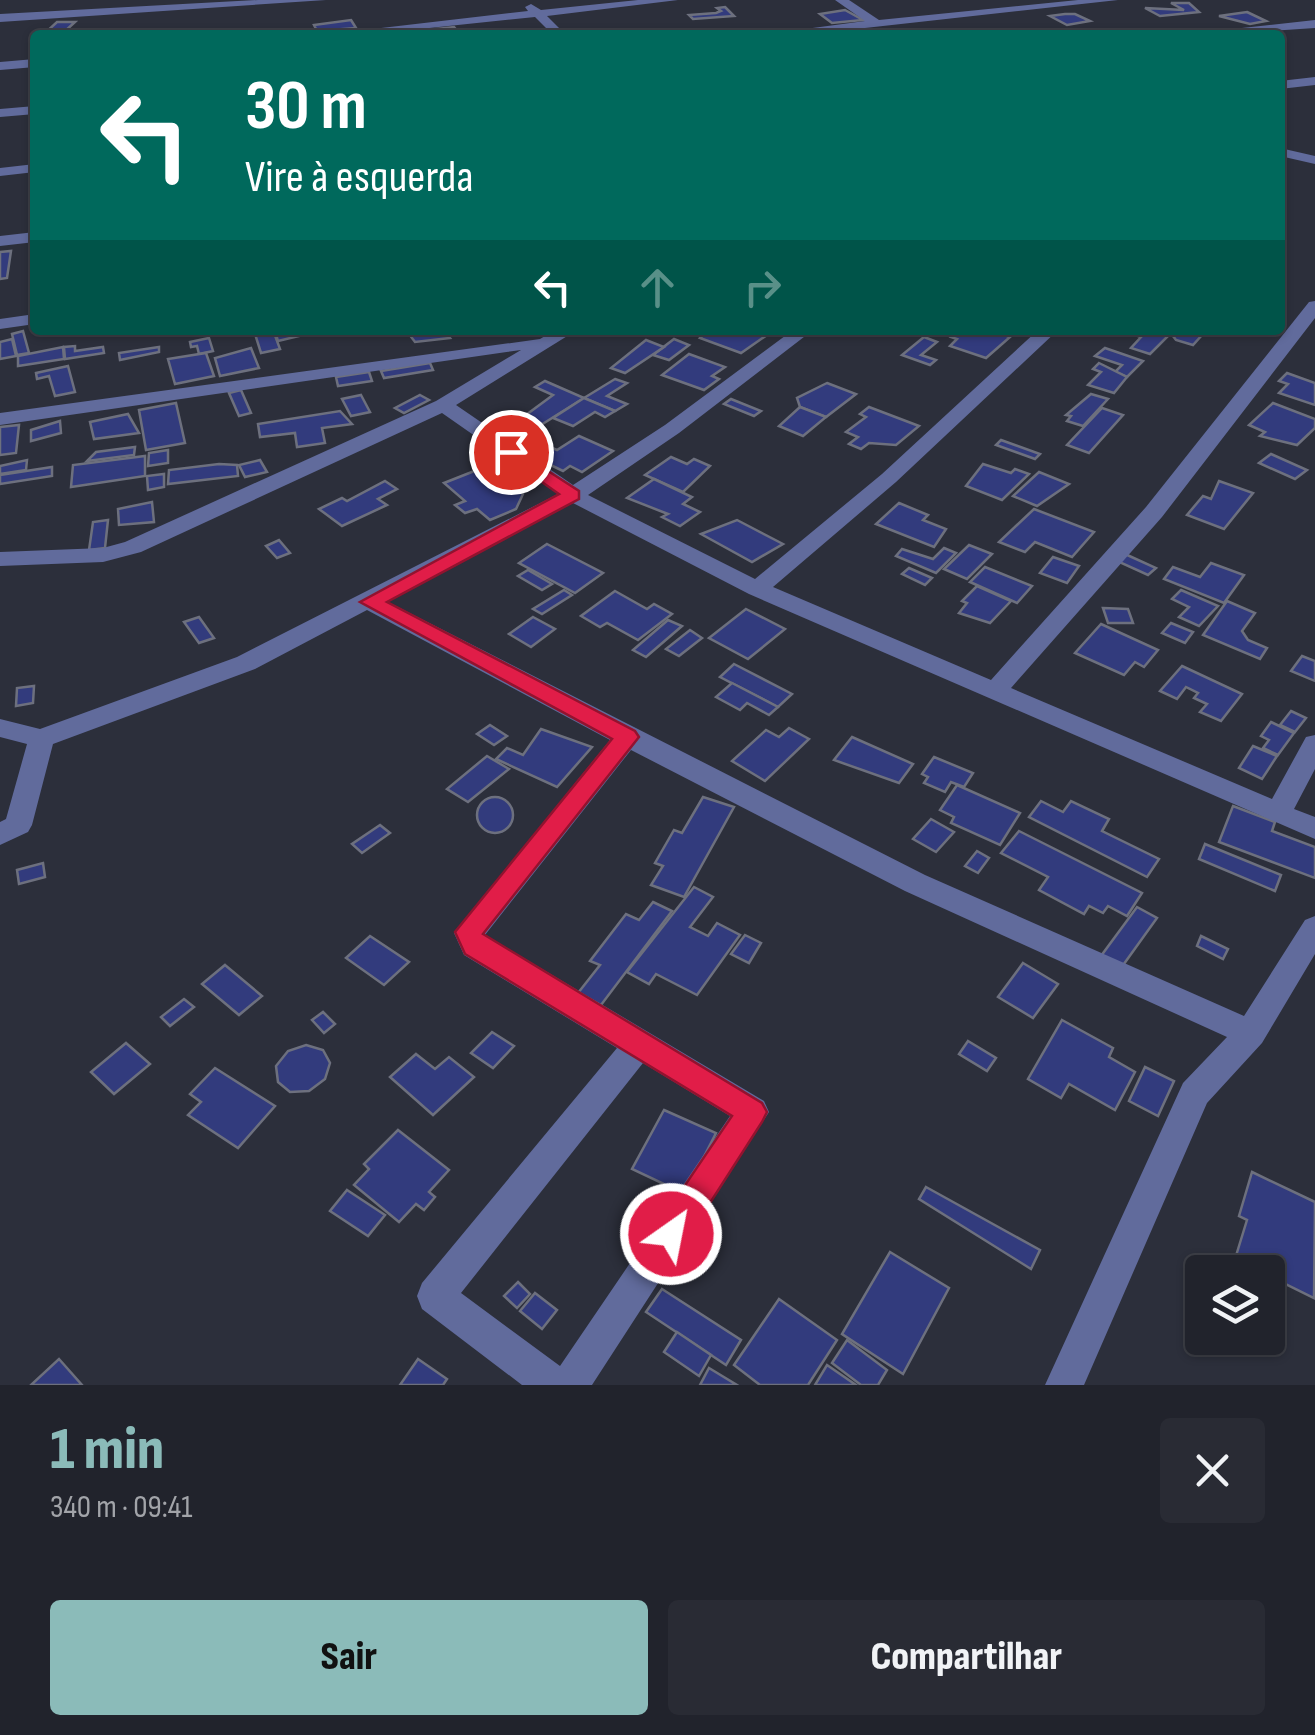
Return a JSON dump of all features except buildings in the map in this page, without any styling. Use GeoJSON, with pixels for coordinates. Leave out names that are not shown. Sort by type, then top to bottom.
{"type":"FeatureCollection","features":[{"type":"Feature","properties":{"kind":"street"},"geometry":{"type":"LineString","coordinates":[[0,18],[320,0]]}},
{"type":"Feature","properties":{"kind":"street"},"geometry":{"type":"LineString","coordinates":[[524,0],[555,30]]}},
{"type":"Feature","properties":{"kind":"street"},"geometry":{"type":"LineString","coordinates":[[417,30],[672,0]]}},
{"type":"Feature","properties":{"kind":"street"},"geometry":{"type":"LineString","coordinates":[[842,0],[877,24]]}},
{"type":"Feature","properties":{"kind":"street"},"geometry":{"type":"LineString","coordinates":[[810,30],[1112,0]]}},
{"type":"Feature","properties":{"kind":"street"},"geometry":{"type":"LineString","coordinates":[[1260,30],[1315,24]]}},
{"type":"Feature","properties":{"kind":"street"},"geometry":{"type":"LineString","coordinates":[[846,26],[851,30]]}},
{"type":"Feature","properties":{"kind":"street"},"geometry":{"type":"LineString","coordinates":[[1,67],[30,64]]}},
{"type":"Feature","properties":{"kind":"street"},"geometry":{"type":"LineString","coordinates":[[1285,84],[1315,81]]}},
{"type":"Feature","properties":{"kind":"street"},"geometry":{"type":"LineString","coordinates":[[0,114],[30,111]]}},
{"type":"Feature","properties":{"kind":"street"},"geometry":{"type":"LineString","coordinates":[[1285,153],[1315,160]]}},
{"type":"Feature","properties":{"kind":"street"},"geometry":{"type":"LineString","coordinates":[[0,172],[30,169]]}},
{"type":"Feature","properties":{"kind":"street"},"geometry":{"type":"LineString","coordinates":[[0,241],[30,238]]}},
{"type":"Feature","properties":{"kind":"street"},"geometry":{"type":"LineString","coordinates":[[994,692],[1154,512],[1315,306]]}},
{"type":"Feature","properties":{"kind":"street"},"geometry":{"type":"LineString","coordinates":[[0,324],[30,320]]}},
{"type":"Feature","properties":{"kind":"street"},"geometry":{"type":"LineString","coordinates":[[0,419],[511,349],[557,335]]}},
{"type":"Feature","properties":{"kind":"street"},"geometry":{"type":"LineString","coordinates":[[0,559],[87,556],[133,547],[443,406],[561,335]]}},
{"type":"Feature","properties":{"kind":"street"},"geometry":{"type":"LineString","coordinates":[[0,728],[41,738],[220,675],[370,602],[572,495],[672,429],[797,335]]}},
{"type":"Feature","properties":{"kind":"street"},"geometry":{"type":"LineString","coordinates":[[757,590],[888,478],[1043,335]]}},
{"type":"Feature","properties":{"kind":"street"},"geometry":{"type":"LineString","coordinates":[[443,406],[572,495],[757,590],[936,663],[994,692],[1315,829]]}},
{"type":"Feature","properties":{"kind":"street"},"geometry":{"type":"LineString","coordinates":[[370,602],[627,737],[1088,964],[1251,1033]]}},
{"type":"Feature","properties":{"kind":"street"},"geometry":{"type":"LineString","coordinates":[[570,1385],[752,1112],[636,1047],[475,946],[469,932],[627,737]]}},
{"type":"Feature","properties":{"kind":"street"},"geometry":{"type":"LineString","coordinates":[[0,834],[18,825],[41,738]]}},
{"type":"Feature","properties":{"kind":"street"},"geometry":{"type":"LineString","coordinates":[[1278,812],[1315,744]]}},
{"type":"Feature","properties":{"kind":"street"},"geometry":{"type":"LineString","coordinates":[[1064,1385],[1195,1093],[1251,1033],[1315,928]]}},
{"type":"Feature","properties":{"kind":"street"},"geometry":{"type":"LineString","coordinates":[[553,1385],[435,1296],[636,1047]]}},
{"type":"Feature","properties":{"kind":"route"},"geometry":{"type":"LineString","coordinates":[[511,452],[572,495],[370,602],[627,737],[469,932],[475,946],[636,1047],[752,1112],[671,1234]]}}]}
